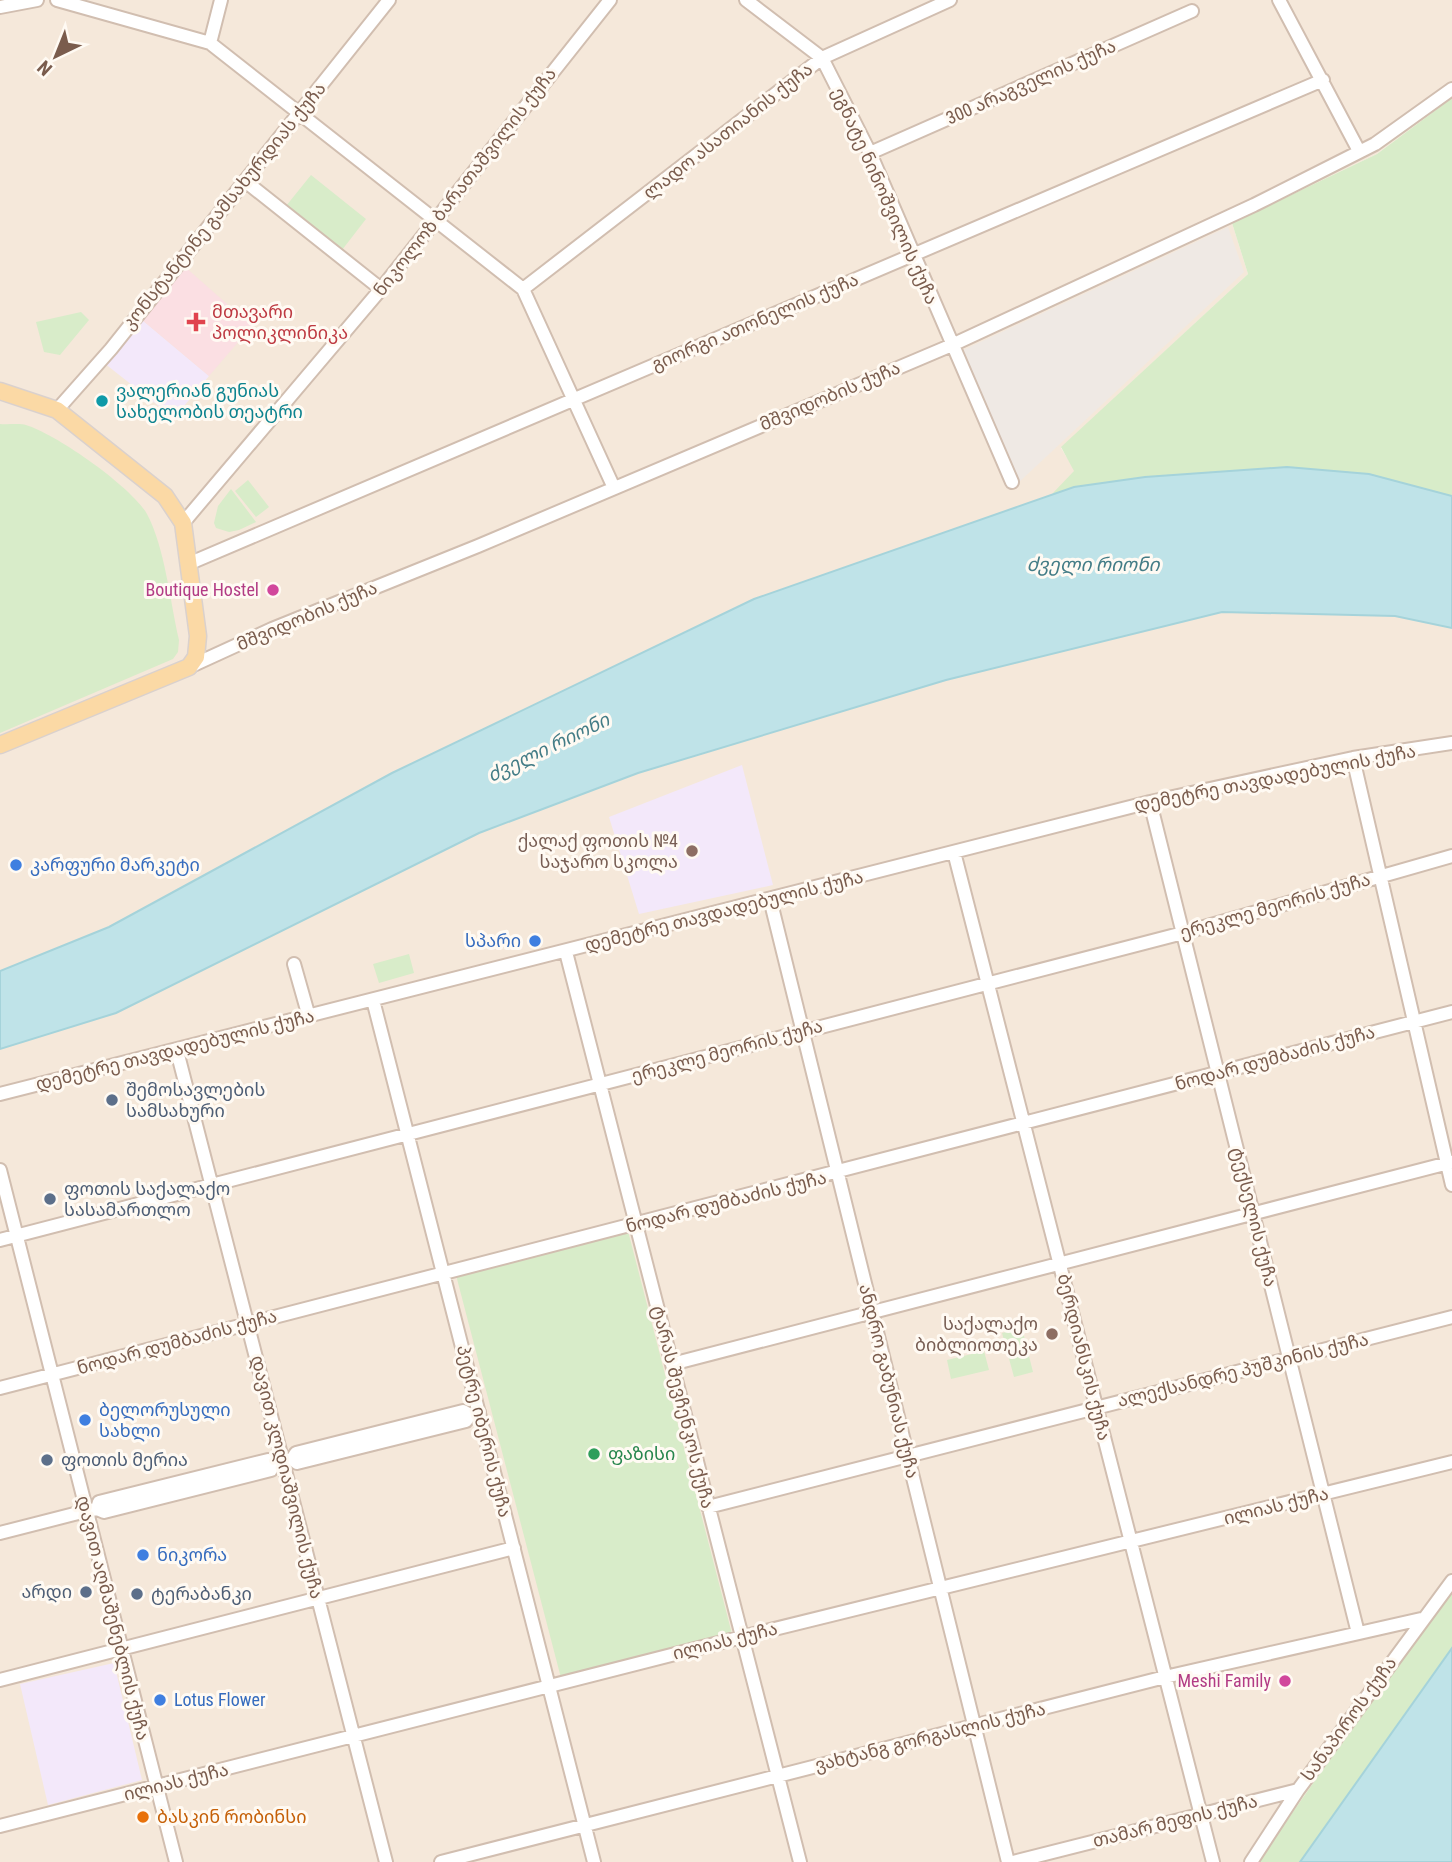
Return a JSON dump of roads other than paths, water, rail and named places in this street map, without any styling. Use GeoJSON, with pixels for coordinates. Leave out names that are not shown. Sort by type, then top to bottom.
{"type":"FeatureCollection","features":[{"type":"Feature","properties":{"kind":"main road"},"geometry":{"type":"LineString","coordinates":[[0,374],[1,391],[57,410],[165,496],[183,523],[198,636],[196,657],[189,667],[0,745]]}},
{"type":"Feature","properties":{"kind":"street"},"geometry":{"type":"LineString","coordinates":[[0,7],[37,0]]}},
{"type":"Feature","properties":{"kind":"street"},"geometry":{"type":"LineString","coordinates":[[57,0],[211,43],[433,221],[523,289],[614,488]]}},
{"type":"Feature","properties":{"kind":"street"},"geometry":{"type":"LineString","coordinates":[[211,43],[221,0]]}},
{"type":"Feature","properties":{"kind":"street","name":"კონსტანტინე გამსახურდიას ქუჩა"},"geometry":{"type":"LineString","coordinates":[[57,410],[111,349],[389,0]]}},
{"type":"Feature","properties":{"kind":"street","name":"ნიკოლოზ ბარათაშვილის ქუჩა"},"geometry":{"type":"LineString","coordinates":[[183,523],[381,289],[610,0]]}},
{"type":"Feature","properties":{"kind":"street","name":"ეგნატე ნინოშვილის ქუჩა"},"geometry":{"type":"LineString","coordinates":[[746,0],[822,58],[870,153],[1012,482]]}},
{"type":"Feature","properties":{"kind":"street","name":"ლადო ასათიანის ქუჩა"},"geometry":{"type":"LineString","coordinates":[[523,289],[822,58],[950,0]]}},
{"type":"Feature","properties":{"kind":"street"},"geometry":{"type":"LineString","coordinates":[[1279,0],[1359,151]]}},
{"type":"Feature","properties":{"kind":"street","name":"300 არაგველის ქუჩა"},"geometry":{"type":"LineString","coordinates":[[870,153],[1192,11]]}},
{"type":"Feature","properties":{"kind":"street","name":"გიორგი ათონელის ქუჩა"},"geometry":{"type":"LineString","coordinates":[[188,564],[1323,80]]}},
{"type":"Feature","properties":{"kind":"street","name":"მშვიდობის ქუჩა"},"geometry":{"type":"LineString","coordinates":[[189,667],[210,660],[272,629],[952,345],[1254,205],[1359,151],[1452,89]]}},
{"type":"Feature","properties":{"kind":"street"},"geometry":{"type":"LineString","coordinates":[[245,181],[381,289]]}},
{"type":"Feature","properties":{"kind":"street"},"geometry":{"type":"LineString","coordinates":[[198,636],[210,660]]}},
{"type":"Feature","properties":{"kind":"street","name":"დემეტრე თავდადებულის ქუჩა"},"geometry":{"type":"LineString","coordinates":[[0,1094],[1150,802],[1353,758],[1452,743]]}},
{"type":"Feature","properties":{"kind":"street"},"geometry":{"type":"LineString","coordinates":[[1353,758],[1452,1185]]}},
{"type":"Feature","properties":{"kind":"street","name":"ტექსელის ქუჩა"},"geometry":{"type":"LineString","coordinates":[[1150,802],[1358,1633]]}},
{"type":"Feature","properties":{"kind":"street","name":"ბერდიანსკის ქუჩა"},"geometry":{"type":"LineString","coordinates":[[954,852],[1213,1862]]}},
{"type":"Feature","properties":{"kind":"street","name":"ერეკლე მეორის ქუჩა"},"geometry":{"type":"LineString","coordinates":[[0,1240],[1183,933],[1452,856]]}},
{"type":"Feature","properties":{"kind":"street","name":"ანდრო გაბუნიას ქუჩა"},"geometry":{"type":"LineString","coordinates":[[770,899],[1010,1862]]}},
{"type":"Feature","properties":{"kind":"street","name":"ტარას შევჩენკოს ქუჩა"},"geometry":{"type":"LineString","coordinates":[[566,951],[800,1862]]}},
{"type":"Feature","properties":{"kind":"street"},"geometry":{"type":"LineString","coordinates":[[294,964],[309,1017]]}},
{"type":"Feature","properties":{"kind":"street","name":"პეტრე იბერის ქუჩა"},"geometry":{"type":"LineString","coordinates":[[373,1000],[444,1273],[474,1413],[514,1548],[594,1862]]}},
{"type":"Feature","properties":{"kind":"street","name":"ნოდარ დუმბაძის ქუჩა"},"geometry":{"type":"LineString","coordinates":[[0,1388],[1452,1012]]}},
{"type":"Feature","properties":{"kind":"street","name":"დავით კლდიაშვილის ქუჩა"},"geometry":{"type":"LineString","coordinates":[[177,1051],[386,1862]]}},
{"type":"Feature","properties":{"kind":"street"},"geometry":{"type":"LineString","coordinates":[[672,1363],[1449,1163]]}},
{"type":"Feature","properties":{"kind":"street","name":"დავით აღმაშენებლის ქუჩა"},"geometry":{"type":"LineString","coordinates":[[0,1170],[51,1375],[91,1510],[121,1650],[176,1862]]}},
{"type":"Feature","properties":{"kind":"street","name":"ალექსანდრე პუშკინის ქუჩა"},"geometry":{"type":"LineString","coordinates":[[708,1507],[1452,1317]]}},
{"type":"Feature","properties":{"kind":"street"},"geometry":{"type":"LineString","coordinates":[[0,1533],[91,1510],[104,1512],[271,1470],[283,1462],[297,1463],[466,1421],[474,1413]]}},
{"type":"Feature","properties":{"kind":"street","name":"ილიას ქუჩა"},"geometry":{"type":"LineString","coordinates":[[0,1826],[742,1637],[1452,1462]]}},
{"type":"Feature","properties":{"kind":"street"},"geometry":{"type":"LineString","coordinates":[[0,1680],[514,1548]]}},
{"type":"Feature","properties":{"kind":"street","name":"სანაპიროს ქუჩა"},"geometry":{"type":"LineString","coordinates":[[1251,1862],[1298,1790],[1421,1619],[1452,1581]]}},
{"type":"Feature","properties":{"kind":"street","name":"ვახტანგ გორგასლის ქუჩა"},"geometry":{"type":"LineString","coordinates":[[441,1862],[1166,1677],[1421,1619]]}},
{"type":"Feature","properties":{"kind":"street","name":"თამარ მეფის ქუჩა"},"geometry":{"type":"LineString","coordinates":[[1010,1862],[1298,1790]]}},
{"type":"Feature","properties":{"kind":"water","name":"ძველი რიონი"},"geometry":{"type":"Polygon","coordinates":[[[1287,467],[1369,474],[1452,496],[1452,628],[1395,616],[1222,612],[946,680],[638,773],[479,833],[116,1013],[0,1049],[0,971],[109,927],[392,773],[754,599],[1074,487],[1145,477],[1287,467]]]}},
{"type":"Feature","properties":{"kind":"water"},"geometry":{"type":"Polygon","coordinates":[[[1452,1648],[1452,1862],[1300,1862],[1452,1648]]]}},
{"type":"Feature","properties":{"kind":"place","name":"მთავარი პოლიკლინიკა"},"geometry":{"type":"Point","coordinates":[196,322]}},
{"type":"Feature","properties":{"kind":"place","name":"ვალერიან გუნიას სახელობის თეატრი"},"geometry":{"type":"Point","coordinates":[102,401]}},
{"type":"Feature","properties":{"kind":"place","name":"Boutique Hostel"},"geometry":{"type":"Point","coordinates":[273,590]}},
{"type":"Feature","properties":{"kind":"place","name":"ქალაქ ფოთის №4 საჯარო სკოლა"},"geometry":{"type":"Point","coordinates":[692,851]}},
{"type":"Feature","properties":{"kind":"place","name":"კარფური მარკეტი"},"geometry":{"type":"Point","coordinates":[16,865]}},
{"type":"Feature","properties":{"kind":"place","name":"სპარი"},"geometry":{"type":"Point","coordinates":[535,941]}},
{"type":"Feature","properties":{"kind":"place","name":"შემოსავლების სამსახური"},"geometry":{"type":"Point","coordinates":[112,1100]}},
{"type":"Feature","properties":{"kind":"place","name":"ფოთის საქალაქო სასამართლო"},"geometry":{"type":"Point","coordinates":[50,1199]}},
{"type":"Feature","properties":{"kind":"place","name":"საქალაქო ბიბლიოთეკა"},"geometry":{"type":"Point","coordinates":[1052,1334]}},
{"type":"Feature","properties":{"kind":"place","name":"ბელორუსული სახლი"},"geometry":{"type":"Point","coordinates":[85,1420]}},
{"type":"Feature","properties":{"kind":"place","name":"ფაზისი"},"geometry":{"type":"Point","coordinates":[594,1454]}},
{"type":"Feature","properties":{"kind":"place","name":"ფოთის მერია"},"geometry":{"type":"Point","coordinates":[47,1460]}},
{"type":"Feature","properties":{"kind":"place","name":"ნიკორა"},"geometry":{"type":"Point","coordinates":[143,1555]}},
{"type":"Feature","properties":{"kind":"place","name":"არდი"},"geometry":{"type":"Point","coordinates":[86,1592]}},
{"type":"Feature","properties":{"kind":"place","name":"ტერაბანკი"},"geometry":{"type":"Point","coordinates":[137,1594]}},
{"type":"Feature","properties":{"kind":"place","name":"Meshi Family"},"geometry":{"type":"Point","coordinates":[1285,1681]}},
{"type":"Feature","properties":{"kind":"place","name":"Lotus Flower"},"geometry":{"type":"Point","coordinates":[160,1700]}},
{"type":"Feature","properties":{"kind":"place","name":"ბასკინ რობინსი"},"geometry":{"type":"Point","coordinates":[143,1817]}}]}
